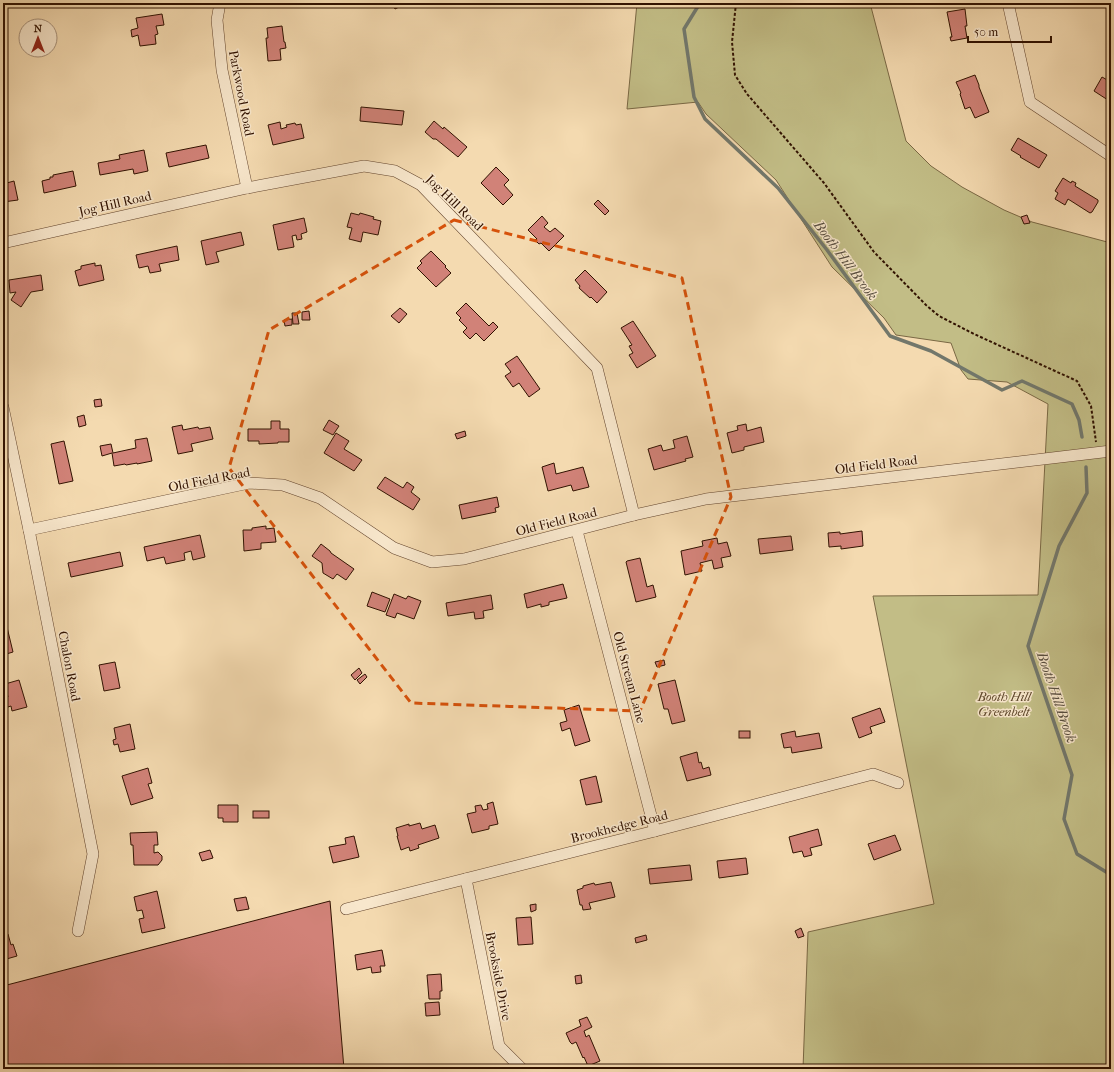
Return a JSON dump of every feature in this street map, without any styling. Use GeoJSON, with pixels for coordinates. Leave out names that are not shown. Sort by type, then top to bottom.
{"type":"FeatureCollection","features":[{"type":"Feature","properties":{"kind":"street","name":"Parkwood Road"},"geometry":{"type":"LineString","coordinates":[[220,3],[217,20],[222,70],[247,188]]}},
{"type":"Feature","properties":{"kind":"street"},"geometry":{"type":"LineString","coordinates":[[1008,3],[1030,102],[1111,156]]}},
{"type":"Feature","properties":{"kind":"street","name":"Jog Hill Road"},"geometry":{"type":"LineString","coordinates":[[3,243],[247,188],[364,166],[395,171],[421,185],[597,368],[634,515]]}},
{"type":"Feature","properties":{"kind":"street","name":"Chalon Road"},"geometry":{"type":"LineString","coordinates":[[3,407],[29,530],[93,854],[78,930]]}},
{"type":"Feature","properties":{"kind":"street","name":"Old Field Road"},"geometry":{"type":"LineString","coordinates":[[29,530],[250,483],[284,484],[320,498],[394,548],[432,562],[464,559],[706,498],[1111,451]]}},
{"type":"Feature","properties":{"kind":"street","name":"Old Stream Lane"},"geometry":{"type":"LineString","coordinates":[[577,531],[655,831]]}},
{"type":"Feature","properties":{"kind":"street","name":"Brookhedge Road"},"geometry":{"type":"LineString","coordinates":[[346,909],[873,774],[898,783]]}},
{"type":"Feature","properties":{"kind":"street","name":"Brookside Drive"},"geometry":{"type":"LineString","coordinates":[[466,879],[499,1046],[522,1069]]}},
{"type":"Feature","properties":{"kind":"path"},"geometry":{"type":"LineString","coordinates":[[736,3],[732,42],[735,75],[747,94],[824,183],[874,252],[926,305],[939,316],[974,334],[1077,380],[1091,406],[1098,452]]}},
{"type":"Feature","properties":{"kind":"highlighted area"},"geometry":{"type":"Polygon","coordinates":[[[454,220],[682,278],[731,497],[640,711],[411,703],[229,468],[269,330],[454,220]]]}},
{"type":"Feature","properties":{"kind":"green space","name":"Booth Hill Greenbelt"},"geometry":{"type":"Polygon","coordinates":[[[637,3],[870,3],[906,141],[931,166],[962,187],[1004,210],[1032,222],[1111,243],[1111,789],[1109,790],[1111,794],[1111,1069],[803,1069],[808,932],[934,904],[873,596],[1038,595],[1048,404],[1007,382],[968,379],[961,370],[951,343],[896,335],[884,318],[832,267],[776,180],[706,114],[698,102],[627,109],[637,3]]]}},
{"type":"Feature","properties":{"kind":"building"},"geometry":{"type":"Polygon","coordinates":[[[392,3],[407,3],[395,9],[392,3]]]}},
{"type":"Feature","properties":{"kind":"building"},"geometry":{"type":"Polygon","coordinates":[[[965,9],[967,38],[951,41],[950,37],[952,37],[947,12],[965,9]]]}},
{"type":"Feature","properties":{"kind":"building"},"geometry":{"type":"Polygon","coordinates":[[[162,14],[164,25],[156,26],[158,34],[155,35],[156,44],[140,46],[138,35],[132,37],[131,30],[138,28],[136,18],[162,14]]]}},
{"type":"Feature","properties":{"kind":"building"},"geometry":{"type":"Polygon","coordinates":[[[282,26],[286,48],[280,49],[281,60],[268,61],[266,38],[268,38],[267,28],[282,26]]]}},
{"type":"Feature","properties":{"kind":"building"},"geometry":{"type":"Polygon","coordinates":[[[975,75],[989,112],[975,118],[970,107],[965,109],[960,94],[961,93],[956,82],[975,75]]]}},
{"type":"Feature","properties":{"kind":"building"},"geometry":{"type":"Polygon","coordinates":[[[1102,77],[1111,82],[1111,102],[1094,91],[1102,77]]]}},
{"type":"Feature","properties":{"kind":"building"},"geometry":{"type":"Polygon","coordinates":[[[361,107],[404,111],[402,125],[360,121],[361,107]]]}},
{"type":"Feature","properties":{"kind":"building"},"geometry":{"type":"Polygon","coordinates":[[[434,121],[443,129],[444,127],[467,147],[458,157],[425,132],[434,121]]]}},
{"type":"Feature","properties":{"kind":"building"},"geometry":{"type":"Polygon","coordinates":[[[280,122],[281,129],[287,127],[286,125],[295,123],[296,125],[301,124],[304,138],[273,145],[268,125],[280,122]]]}},
{"type":"Feature","properties":{"kind":"building"},"geometry":{"type":"Polygon","coordinates":[[[1018,138],[1047,155],[1039,168],[1011,150],[1018,138]]]}},
{"type":"Feature","properties":{"kind":"building"},"geometry":{"type":"Polygon","coordinates":[[[206,145],[209,158],[169,167],[166,153],[206,145]]]}},
{"type":"Feature","properties":{"kind":"building"},"geometry":{"type":"Polygon","coordinates":[[[144,150],[148,171],[134,174],[133,169],[100,175],[98,163],[120,159],[119,155],[144,150]]]}},
{"type":"Feature","properties":{"kind":"building"},"geometry":{"type":"Polygon","coordinates":[[[496,167],[509,180],[504,185],[513,195],[503,205],[481,183],[496,167]]]}},
{"type":"Feature","properties":{"kind":"building"},"geometry":{"type":"Polygon","coordinates":[[[73,171],[76,186],[44,193],[42,181],[50,179],[53,175],[73,171]]]}},
{"type":"Feature","properties":{"kind":"building"},"geometry":{"type":"Polygon","coordinates":[[[1063,178],[1071,183],[1072,181],[1076,183],[1075,186],[1098,200],[1092,212],[1090,213],[1068,199],[1065,205],[1055,199],[1058,193],[1055,191],[1063,178]]]}},
{"type":"Feature","properties":{"kind":"building"},"geometry":{"type":"Polygon","coordinates":[[[14,181],[18,200],[3,202],[3,184],[14,181]]]}},
{"type":"Feature","properties":{"kind":"building"},"geometry":{"type":"Polygon","coordinates":[[[598,200],[609,211],[605,215],[594,204],[598,200]]]}},
{"type":"Feature","properties":{"kind":"building"},"geometry":{"type":"Polygon","coordinates":[[[351,213],[359,215],[360,213],[374,217],[373,219],[381,221],[378,235],[363,232],[361,242],[349,239],[352,228],[347,227],[351,213]]]}},
{"type":"Feature","properties":{"kind":"building"},"geometry":{"type":"Polygon","coordinates":[[[1027,215],[1030,223],[1024,224],[1021,217],[1027,215]]]}},
{"type":"Feature","properties":{"kind":"building"},"geometry":{"type":"Polygon","coordinates":[[[542,216],[548,223],[544,227],[550,232],[555,228],[564,236],[549,251],[541,243],[539,244],[535,240],[537,239],[528,230],[542,216]]]}},
{"type":"Feature","properties":{"kind":"building"},"geometry":{"type":"Polygon","coordinates":[[[304,218],[307,232],[301,234],[302,239],[297,240],[296,235],[292,236],[294,247],[278,250],[273,225],[304,218]]]}},
{"type":"Feature","properties":{"kind":"building"},"geometry":{"type":"Polygon","coordinates":[[[241,232],[244,245],[216,252],[219,262],[206,265],[201,241],[241,232]]]}},
{"type":"Feature","properties":{"kind":"building"},"geometry":{"type":"Polygon","coordinates":[[[177,246],[179,260],[159,264],[161,271],[150,273],[148,266],[139,268],[136,255],[177,246]]]}},
{"type":"Feature","properties":{"kind":"building"},"geometry":{"type":"Polygon","coordinates":[[[431,251],[451,273],[436,287],[417,268],[422,263],[420,261],[431,251]]]}},
{"type":"Feature","properties":{"kind":"building"},"geometry":{"type":"Polygon","coordinates":[[[95,263],[95,266],[101,265],[104,280],[79,286],[75,271],[81,269],[81,266],[95,263]]]}},
{"type":"Feature","properties":{"kind":"building"},"geometry":{"type":"Polygon","coordinates":[[[585,270],[607,292],[597,303],[579,288],[580,286],[575,280],[585,270]]]}},
{"type":"Feature","properties":{"kind":"building"},"geometry":{"type":"Polygon","coordinates":[[[41,275],[43,290],[31,292],[21,307],[11,300],[16,292],[10,293],[9,280],[41,275]]]}},
{"type":"Feature","properties":{"kind":"building"},"geometry":{"type":"Polygon","coordinates":[[[466,303],[489,326],[493,322],[498,327],[484,341],[476,333],[470,339],[463,332],[467,328],[459,320],[461,318],[456,313],[466,303]]]}},
{"type":"Feature","properties":{"kind":"building"},"geometry":{"type":"Polygon","coordinates":[[[400,308],[407,314],[399,323],[391,316],[400,308]]]}},
{"type":"Feature","properties":{"kind":"building"},"geometry":{"type":"Polygon","coordinates":[[[309,311],[310,320],[302,320],[302,312],[309,311]]]}},
{"type":"Feature","properties":{"kind":"building"},"geometry":{"type":"Polygon","coordinates":[[[292,313],[297,313],[299,324],[293,324],[292,313]]]}},
{"type":"Feature","properties":{"kind":"building"},"geometry":{"type":"Polygon","coordinates":[[[292,319],[292,325],[285,326],[284,320],[292,319]]]}},
{"type":"Feature","properties":{"kind":"building"},"geometry":{"type":"Polygon","coordinates":[[[633,321],[656,356],[637,368],[629,355],[633,353],[629,346],[632,345],[621,328],[633,321]]]}},
{"type":"Feature","properties":{"kind":"building"},"geometry":{"type":"Polygon","coordinates":[[[517,356],[540,389],[529,397],[519,383],[513,387],[505,376],[511,372],[505,364],[517,356]]]}},
{"type":"Feature","properties":{"kind":"building"},"geometry":{"type":"Polygon","coordinates":[[[101,399],[102,406],[95,407],[94,400],[101,399]]]}},
{"type":"Feature","properties":{"kind":"building"},"geometry":{"type":"Polygon","coordinates":[[[84,415],[86,425],[79,427],[77,417],[84,415]]]}},
{"type":"Feature","properties":{"kind":"building"},"geometry":{"type":"Polygon","coordinates":[[[329,420],[339,426],[333,435],[323,430],[329,420]]]}},
{"type":"Feature","properties":{"kind":"building"},"geometry":{"type":"Polygon","coordinates":[[[271,421],[280,421],[280,429],[289,429],[289,442],[259,444],[259,441],[248,441],[248,429],[271,429],[271,421]]]}},
{"type":"Feature","properties":{"kind":"building"},"geometry":{"type":"Polygon","coordinates":[[[746,424],[747,431],[761,427],[764,442],[744,447],[744,450],[732,453],[727,433],[738,430],[737,426],[746,424]]]}},
{"type":"Feature","properties":{"kind":"building"},"geometry":{"type":"Polygon","coordinates":[[[182,425],[183,430],[198,427],[199,429],[210,427],[213,439],[191,444],[193,451],[178,454],[172,427],[182,425]]]}},
{"type":"Feature","properties":{"kind":"building"},"geometry":{"type":"Polygon","coordinates":[[[465,431],[466,436],[457,439],[455,434],[465,431]]]}},
{"type":"Feature","properties":{"kind":"building"},"geometry":{"type":"Polygon","coordinates":[[[336,433],[349,441],[344,449],[362,460],[354,471],[324,453],[336,433]]]}},
{"type":"Feature","properties":{"kind":"building"},"geometry":{"type":"Polygon","coordinates":[[[687,436],[693,457],[685,459],[686,461],[654,470],[648,449],[661,445],[663,451],[675,448],[673,440],[687,436]]]}},
{"type":"Feature","properties":{"kind":"building"},"geometry":{"type":"Polygon","coordinates":[[[147,438],[152,461],[114,466],[112,453],[102,456],[100,446],[111,444],[113,453],[136,448],[135,440],[147,438]]]}},
{"type":"Feature","properties":{"kind":"building"},"geometry":{"type":"Polygon","coordinates":[[[64,441],[73,481],[59,484],[51,444],[64,441]]]}},
{"type":"Feature","properties":{"kind":"building"},"geometry":{"type":"Polygon","coordinates":[[[554,463],[556,474],[583,467],[589,487],[573,491],[571,485],[548,491],[542,467],[554,463]]]}},
{"type":"Feature","properties":{"kind":"building"},"geometry":{"type":"Polygon","coordinates":[[[385,477],[403,488],[407,482],[414,487],[411,492],[420,499],[413,510],[377,488],[385,477]]]}},
{"type":"Feature","properties":{"kind":"building"},"geometry":{"type":"Polygon","coordinates":[[[497,497],[499,507],[495,508],[496,512],[462,519],[459,505],[497,497]]]}},
{"type":"Feature","properties":{"kind":"building"},"geometry":{"type":"Polygon","coordinates":[[[266,526],[266,529],[274,528],[276,542],[261,543],[261,549],[244,551],[243,530],[252,530],[252,528],[266,526]]]}},
{"type":"Feature","properties":{"kind":"building"},"geometry":{"type":"Polygon","coordinates":[[[862,531],[863,546],[841,549],[841,546],[829,547],[828,533],[840,532],[840,534],[862,531]]]}},
{"type":"Feature","properties":{"kind":"building"},"geometry":{"type":"Polygon","coordinates":[[[200,535],[205,557],[193,560],[191,551],[184,553],[185,560],[166,564],[164,557],[147,561],[144,547],[200,535]]]}},
{"type":"Feature","properties":{"kind":"building"},"geometry":{"type":"Polygon","coordinates":[[[791,536],[793,550],[760,554],[758,539],[791,536]]]}},
{"type":"Feature","properties":{"kind":"building"},"geometry":{"type":"Polygon","coordinates":[[[717,538],[718,544],[727,542],[731,556],[721,558],[723,567],[714,569],[712,560],[700,563],[702,571],[685,575],[681,551],[703,546],[702,541],[717,538]]]}},
{"type":"Feature","properties":{"kind":"building"},"geometry":{"type":"Polygon","coordinates":[[[321,544],[354,569],[346,580],[337,574],[333,579],[323,573],[322,563],[312,556],[321,544]]]}},
{"type":"Feature","properties":{"kind":"building"},"geometry":{"type":"Polygon","coordinates":[[[120,552],[123,566],[71,577],[68,563],[120,552]]]}},
{"type":"Feature","properties":{"kind":"building"},"geometry":{"type":"Polygon","coordinates":[[[640,558],[647,587],[653,585],[656,597],[636,602],[626,562],[640,558]]]}},
{"type":"Feature","properties":{"kind":"building"},"geometry":{"type":"Polygon","coordinates":[[[563,584],[567,598],[549,602],[549,605],[541,607],[541,604],[527,608],[524,594],[563,584]]]}},
{"type":"Feature","properties":{"kind":"building"},"geometry":{"type":"Polygon","coordinates":[[[372,592],[390,599],[385,612],[367,606],[372,592]]]}},
{"type":"Feature","properties":{"kind":"building"},"geometry":{"type":"Polygon","coordinates":[[[394,594],[406,599],[408,596],[421,601],[414,619],[397,613],[395,618],[386,615],[394,594]]]}},
{"type":"Feature","properties":{"kind":"building"},"geometry":{"type":"Polygon","coordinates":[[[491,595],[493,609],[483,611],[484,618],[475,619],[474,612],[448,616],[446,603],[491,595]]]}},
{"type":"Feature","properties":{"kind":"building"},"geometry":{"type":"Polygon","coordinates":[[[6,623],[13,652],[3,655],[3,624],[6,623]]]}},
{"type":"Feature","properties":{"kind":"building"},"geometry":{"type":"Polygon","coordinates":[[[664,660],[665,665],[657,667],[655,662],[664,660]]]}},
{"type":"Feature","properties":{"kind":"building"},"geometry":{"type":"Polygon","coordinates":[[[115,662],[120,688],[104,691],[99,665],[115,662]]]}},
{"type":"Feature","properties":{"kind":"building"},"geometry":{"type":"Polygon","coordinates":[[[359,668],[362,673],[355,680],[351,675],[359,668]]]}},
{"type":"Feature","properties":{"kind":"building"},"geometry":{"type":"Polygon","coordinates":[[[365,674],[367,677],[360,684],[357,680],[365,674]]]}},
{"type":"Feature","properties":{"kind":"building"},"geometry":{"type":"Polygon","coordinates":[[[19,680],[27,707],[12,711],[11,706],[5,708],[3,698],[8,697],[5,684],[19,680]]]}},
{"type":"Feature","properties":{"kind":"building"},"geometry":{"type":"Polygon","coordinates":[[[675,680],[685,721],[672,724],[668,709],[664,709],[658,684],[675,680]]]}},
{"type":"Feature","properties":{"kind":"building"},"geometry":{"type":"Polygon","coordinates":[[[579,705],[590,741],[575,746],[570,728],[562,731],[560,723],[567,721],[564,710],[579,705]]]}},
{"type":"Feature","properties":{"kind":"building"},"geometry":{"type":"Polygon","coordinates":[[[880,708],[885,722],[870,727],[872,733],[859,738],[852,718],[880,708]]]}},
{"type":"Feature","properties":{"kind":"building"},"geometry":{"type":"Polygon","coordinates":[[[130,724],[135,749],[120,752],[118,744],[114,745],[113,740],[116,739],[114,728],[130,724]]]}},
{"type":"Feature","properties":{"kind":"building"},"geometry":{"type":"Polygon","coordinates":[[[739,731],[750,731],[750,738],[739,738],[739,731]]]}},
{"type":"Feature","properties":{"kind":"building"},"geometry":{"type":"Polygon","coordinates":[[[795,731],[796,737],[819,733],[822,748],[792,753],[791,747],[784,748],[781,734],[795,731]]]}},
{"type":"Feature","properties":{"kind":"building"},"geometry":{"type":"Polygon","coordinates":[[[697,752],[699,763],[701,762],[703,769],[709,767],[711,775],[687,781],[680,757],[697,752]]]}},
{"type":"Feature","properties":{"kind":"building"},"geometry":{"type":"Polygon","coordinates":[[[148,768],[152,783],[148,784],[153,798],[131,805],[122,776],[148,768]]]}},
{"type":"Feature","properties":{"kind":"building"},"geometry":{"type":"Polygon","coordinates":[[[596,776],[602,802],[586,805],[580,780],[596,776]]]}},
{"type":"Feature","properties":{"kind":"building"},"geometry":{"type":"Polygon","coordinates":[[[493,802],[498,824],[489,826],[489,829],[472,833],[467,814],[476,812],[475,806],[481,805],[483,810],[488,809],[487,804],[493,802]]]}},
{"type":"Feature","properties":{"kind":"building"},"geometry":{"type":"Polygon","coordinates":[[[218,805],[238,805],[238,822],[223,822],[223,818],[218,818],[218,805]]]}},
{"type":"Feature","properties":{"kind":"building"},"geometry":{"type":"Polygon","coordinates":[[[253,811],[269,811],[269,818],[253,818],[253,811]]]}},
{"type":"Feature","properties":{"kind":"building"},"geometry":{"type":"Polygon","coordinates":[[[420,823],[422,829],[435,825],[439,838],[418,845],[419,848],[410,851],[409,847],[401,850],[396,828],[409,824],[409,826],[420,823]]]}},
{"type":"Feature","properties":{"kind":"building"},"geometry":{"type":"Polygon","coordinates":[[[818,829],[822,845],[810,848],[812,855],[804,857],[802,851],[793,853],[789,837],[818,829]]]}},
{"type":"Feature","properties":{"kind":"building"},"geometry":{"type":"Polygon","coordinates":[[[157,832],[158,845],[154,845],[154,853],[158,852],[162,856],[162,860],[158,865],[134,865],[133,845],[131,845],[130,833],[157,832]]]}},
{"type":"Feature","properties":{"kind":"building"},"geometry":{"type":"Polygon","coordinates":[[[895,835],[901,850],[874,860],[868,844],[895,835]]]}},
{"type":"Feature","properties":{"kind":"building"},"geometry":{"type":"Polygon","coordinates":[[[354,836],[359,857],[333,863],[329,847],[346,844],[345,838],[354,836]]]}},
{"type":"Feature","properties":{"kind":"building"},"geometry":{"type":"Polygon","coordinates":[[[210,850],[213,858],[202,861],[199,853],[210,850]]]}},
{"type":"Feature","properties":{"kind":"building"},"geometry":{"type":"Polygon","coordinates":[[[746,858],[748,874],[719,878],[717,861],[746,858]]]}},
{"type":"Feature","properties":{"kind":"building"},"geometry":{"type":"Polygon","coordinates":[[[690,865],[692,880],[650,884],[648,869],[690,865]]]}},
{"type":"Feature","properties":{"kind":"building"},"geometry":{"type":"Polygon","coordinates":[[[611,882],[615,897],[589,903],[591,909],[583,910],[582,905],[580,905],[577,890],[583,888],[583,886],[594,883],[595,885],[611,882]]]}},
{"type":"Feature","properties":{"kind":"building"},"geometry":{"type":"Polygon","coordinates":[[[157,891],[165,928],[142,933],[139,919],[144,918],[142,910],[137,911],[134,897],[157,891]]]}},
{"type":"Feature","properties":{"kind":"building"},"geometry":{"type":"Polygon","coordinates":[[[246,897],[249,909],[237,911],[234,899],[246,897]]]}},
{"type":"Feature","properties":{"kind":"building"},"geometry":{"type":"Polygon","coordinates":[[[330,901],[344,1069],[3,1069],[3,986],[330,901]]]}},
{"type":"Feature","properties":{"kind":"building"},"geometry":{"type":"Polygon","coordinates":[[[536,904],[536,910],[531,912],[530,905],[536,904]]]}},
{"type":"Feature","properties":{"kind":"building"},"geometry":{"type":"Polygon","coordinates":[[[531,917],[533,944],[518,945],[516,918],[531,917]]]}},
{"type":"Feature","properties":{"kind":"building"},"geometry":{"type":"Polygon","coordinates":[[[801,928],[804,936],[798,938],[795,931],[801,928]]]}},
{"type":"Feature","properties":{"kind":"building"},"geometry":{"type":"Polygon","coordinates":[[[8,934],[11,945],[13,944],[17,956],[3,960],[3,936],[8,934]]]}},
{"type":"Feature","properties":{"kind":"building"},"geometry":{"type":"Polygon","coordinates":[[[646,935],[647,940],[636,943],[635,938],[646,935]]]}},
{"type":"Feature","properties":{"kind":"building"},"geometry":{"type":"Polygon","coordinates":[[[382,950],[385,966],[380,966],[381,972],[372,973],[371,967],[357,970],[355,955],[382,950]]]}},
{"type":"Feature","properties":{"kind":"building"},"geometry":{"type":"Polygon","coordinates":[[[441,974],[442,991],[440,991],[440,999],[429,999],[427,975],[441,974]]]}},
{"type":"Feature","properties":{"kind":"building"},"geometry":{"type":"Polygon","coordinates":[[[581,975],[582,983],[576,984],[575,976],[581,975]]]}},
{"type":"Feature","properties":{"kind":"building"},"geometry":{"type":"Polygon","coordinates":[[[439,1002],[440,1015],[426,1016],[425,1003],[439,1002]]]}},
{"type":"Feature","properties":{"kind":"building"},"geometry":{"type":"Polygon","coordinates":[[[587,1017],[592,1027],[584,1031],[586,1037],[589,1035],[600,1061],[588,1066],[576,1042],[572,1044],[566,1033],[581,1026],[579,1020],[587,1017]]]}},
{"type":"Feature","properties":{"kind":"waterway","name":"Booth Hill Brook"},"geometry":{"type":"LineString","coordinates":[[700,3],[684,29],[694,97],[705,119],[778,188],[827,250],[890,336],[931,351],[1002,390],[1022,381],[1072,404],[1079,420],[1082,437]]}},
{"type":"Feature","properties":{"kind":"waterway","name":"Booth Hill Brook"},"geometry":{"type":"LineString","coordinates":[[1086,467],[1087,493],[1059,546],[1028,646],[1072,775],[1064,819],[1077,854],[1111,875]]}}]}
